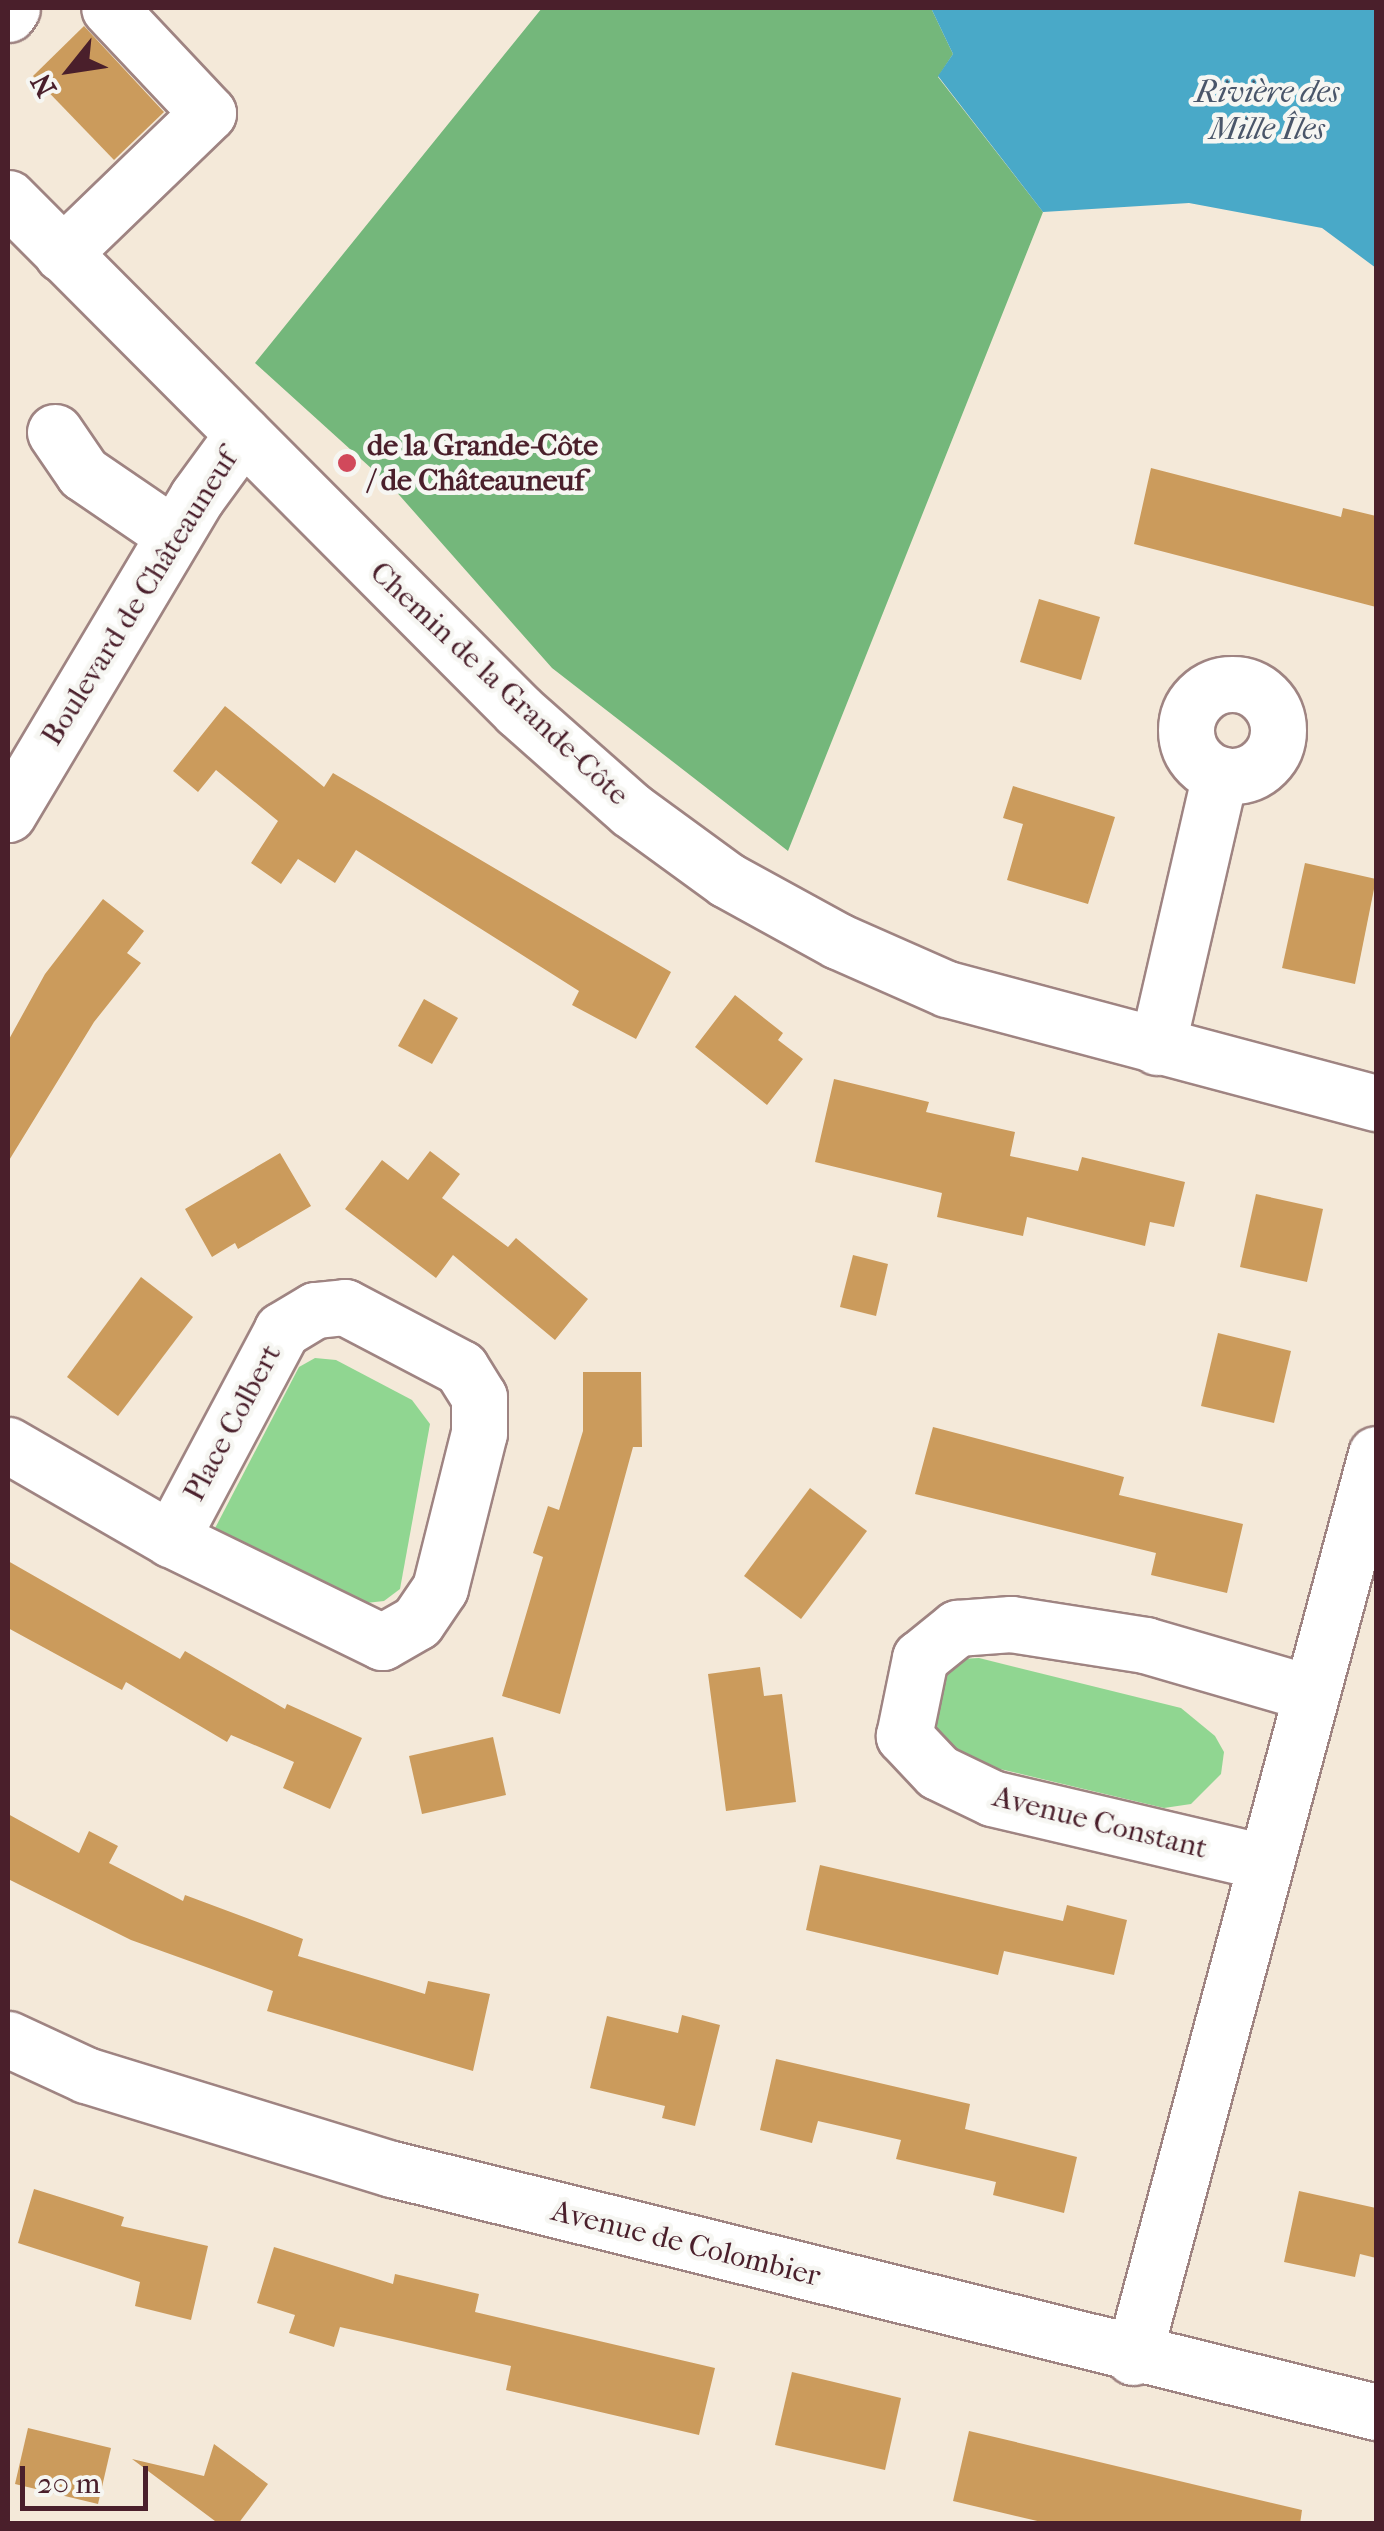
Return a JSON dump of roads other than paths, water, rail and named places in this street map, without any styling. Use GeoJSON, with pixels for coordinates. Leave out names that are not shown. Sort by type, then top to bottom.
{"type":"FeatureCollection","features":[{"type":"Feature","properties":{"kind":"street"},"geometry":{"type":"LineString","coordinates":[[8,14],[12,8]]}},
{"type":"Feature","properties":{"kind":"street"},"geometry":{"type":"LineString","coordinates":[[62,254],[208,113],[109,8]]}},
{"type":"Feature","properties":{"kind":"street","name":"Chemin de la Grande-Côte"},"geometry":{"type":"LineString","coordinates":[[8,198],[561,751],[728,880],[932,983],[1157,1048],[1376,1103]]}},
{"type":"Feature","properties":{"kind":"street"},"geometry":{"type":"LineString","coordinates":[[55,432],[83,473],[174,535]]}},
{"type":"Feature","properties":{"kind":"street","name":"Boulevard de Châteauneuf"},"geometry":{"type":"LineString","coordinates":[[8,814],[174,535],[242,434]]}},
{"type":"Feature","properties":{"kind":"street"},"geometry":{"type":"LineString","coordinates":[[1157,1048],[1220,774]]}},
{"type":"Feature","properties":{"kind":"street","name":"Place Colbert"},"geometry":{"type":"LineString","coordinates":[[8,1445],[171,1539],[382,1642],[417,1622],[440,1588],[480,1434],[479,1398],[461,1368],[345,1307],[315,1310],[282,1330],[171,1539]]}},
{"type":"Feature","properties":{"kind":"street"},"geometry":{"type":"LineString","coordinates":[[1133,2357],[1376,1454]]}},
{"type":"Feature","properties":{"kind":"street","name":"Avenue Constant"},"geometry":{"type":"LineString","coordinates":[[1264,1862],[992,1798],[938,1772],[904,1736],[920,1658],[957,1628],[1011,1624],[1145,1645],[1310,1693]]}},
{"type":"Feature","properties":{"kind":"street","name":"Avenue de Colombier"},"geometry":{"type":"LineString","coordinates":[[8,2038],[86,2075],[392,2170],[1133,2357],[1376,2412]]}},
{"type":"Feature","properties":{"kind":"water","name":"Rivière des Mille Îles"},"geometry":{"type":"Polygon","coordinates":[[[931,8],[1376,8],[1376,268],[1322,228],[1189,203],[1043,212],[938,76],[953,54],[931,8]]]}},
{"type":"Feature","properties":{"kind":"place","name":"de la Grande-Côte / de Châteauneuf"},"geometry":{"type":"Point","coordinates":[347,463]}}]}
